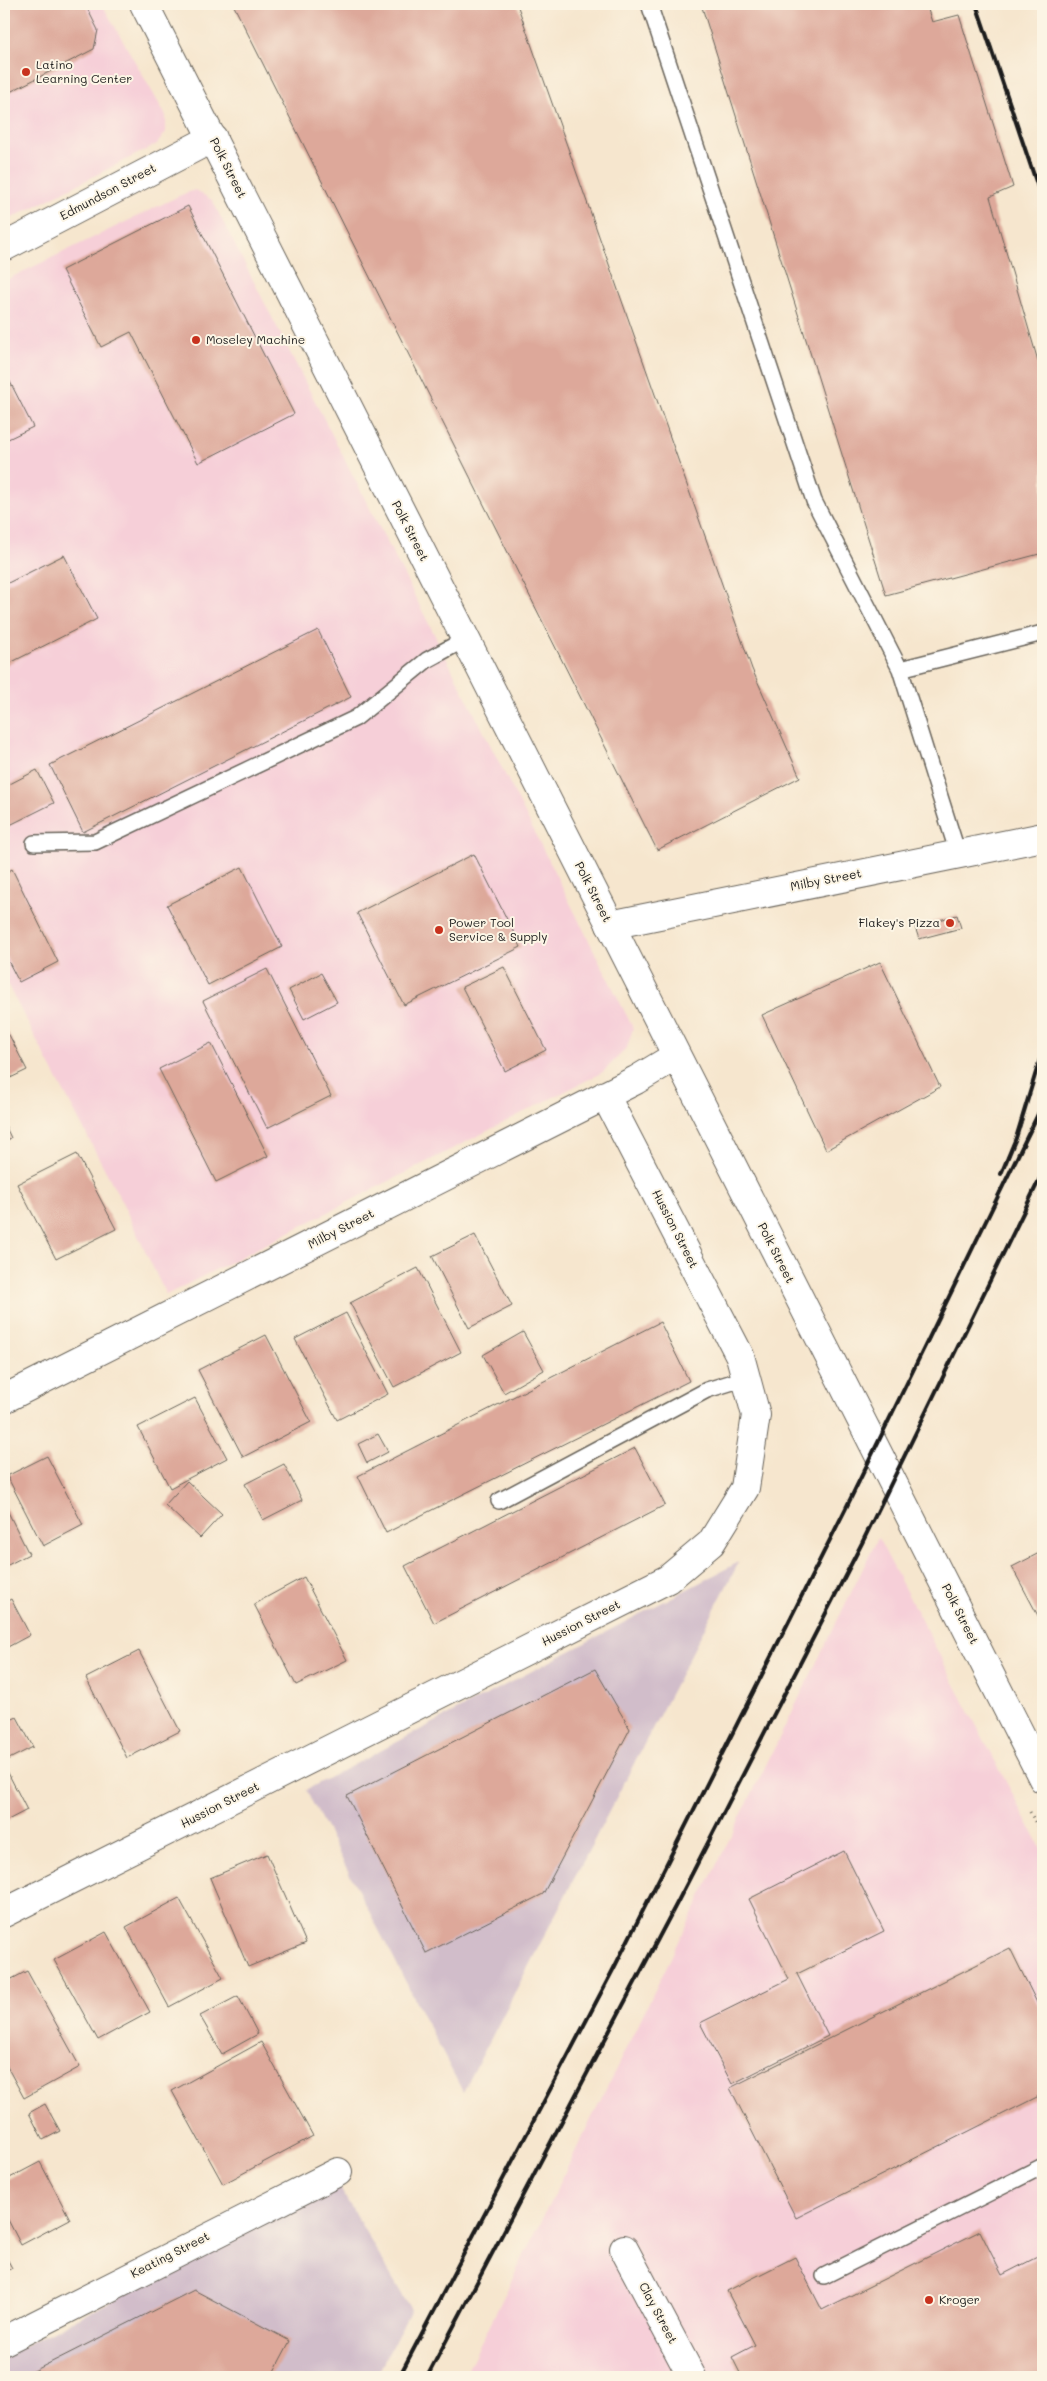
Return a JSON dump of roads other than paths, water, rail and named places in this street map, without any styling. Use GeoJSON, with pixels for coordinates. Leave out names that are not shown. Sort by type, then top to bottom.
{"type":"FeatureCollection","features":[{"type":"Feature","properties":{"kind":"street","name":"Polk Street"},"geometry":{"type":"LineString","coordinates":[[144,4],[464,640],[654,1008],[676,1056],[1043,1779]]}},
{"type":"Feature","properties":{"kind":"street","name":"Edmundson Street"},"geometry":{"type":"LineString","coordinates":[[4,247],[213,138]]}},
{"type":"Feature","properties":{"kind":"street","name":"Milby Street"},"geometry":{"type":"LineString","coordinates":[[610,925],[1043,837]]}},
{"type":"Feature","properties":{"kind":"street","name":"Milby Street"},"geometry":{"type":"LineString","coordinates":[[4,1399],[636,1080],[676,1056]]}},
{"type":"Feature","properties":{"kind":"street","name":"Hussion Street"},"geometry":{"type":"LineString","coordinates":[[4,1913],[668,1579],[711,1543],[745,1488],[756,1415],[740,1356],[605,1095]]}},
{"type":"Feature","properties":{"kind":"street","name":"Keating Street"},"geometry":{"type":"LineString","coordinates":[[4,2341],[338,2172]]}},
{"type":"Feature","properties":{"kind":"street","name":"Clay Street"},"geometry":{"type":"LineString","coordinates":[[624,2249],[692,2377]]}},
{"type":"Feature","properties":{"kind":"lane"},"geometry":{"type":"LineString","coordinates":[[649,4],[814,501],[900,669],[958,854]]}},
{"type":"Feature","properties":{"kind":"lane"},"geometry":{"type":"LineString","coordinates":[[900,669],[1043,633]]}},
{"type":"Feature","properties":{"kind":"lane"},"geometry":{"type":"LineString","coordinates":[[34,843],[95,842],[356,718],[427,660],[464,640]]}},
{"type":"Feature","properties":{"kind":"lane"},"geometry":{"type":"LineString","coordinates":[[499,1502],[707,1390],[746,1378]]}},
{"type":"Feature","properties":{"kind":"lane"},"geometry":{"type":"LineString","coordinates":[[824,2276],[1043,2166]]}},
{"type":"Feature","properties":{"kind":"railway"},"geometry":{"type":"LineString","coordinates":[[976,4],[1043,202]]}},
{"type":"Feature","properties":{"kind":"railway"},"geometry":{"type":"LineString","coordinates":[[1001,1174],[1016,1138],[1043,1049]]}},
{"type":"Feature","properties":{"kind":"railway"},"geometry":{"type":"LineString","coordinates":[[399,2377],[614,1968],[845,1510],[1043,1104]]}},
{"type":"Feature","properties":{"kind":"railway"},"geometry":{"type":"LineString","coordinates":[[427,2377],[678,1901],[862,1543],[1043,1172]]}},
{"type":"Feature","properties":{"kind":"place","name":"Latino Learning Center"},"geometry":{"type":"Point","coordinates":[26,72]}},
{"type":"Feature","properties":{"kind":"place","name":"Moseley Machine"},"geometry":{"type":"Point","coordinates":[196,340]}},
{"type":"Feature","properties":{"kind":"place","name":"Flakey's Pizza"},"geometry":{"type":"Point","coordinates":[950,923]}},
{"type":"Feature","properties":{"kind":"place","name":"Power Tool Service & Supply"},"geometry":{"type":"Point","coordinates":[439,930]}},
{"type":"Feature","properties":{"kind":"place","name":"Kroger"},"geometry":{"type":"Point","coordinates":[929,2300]}}]}
